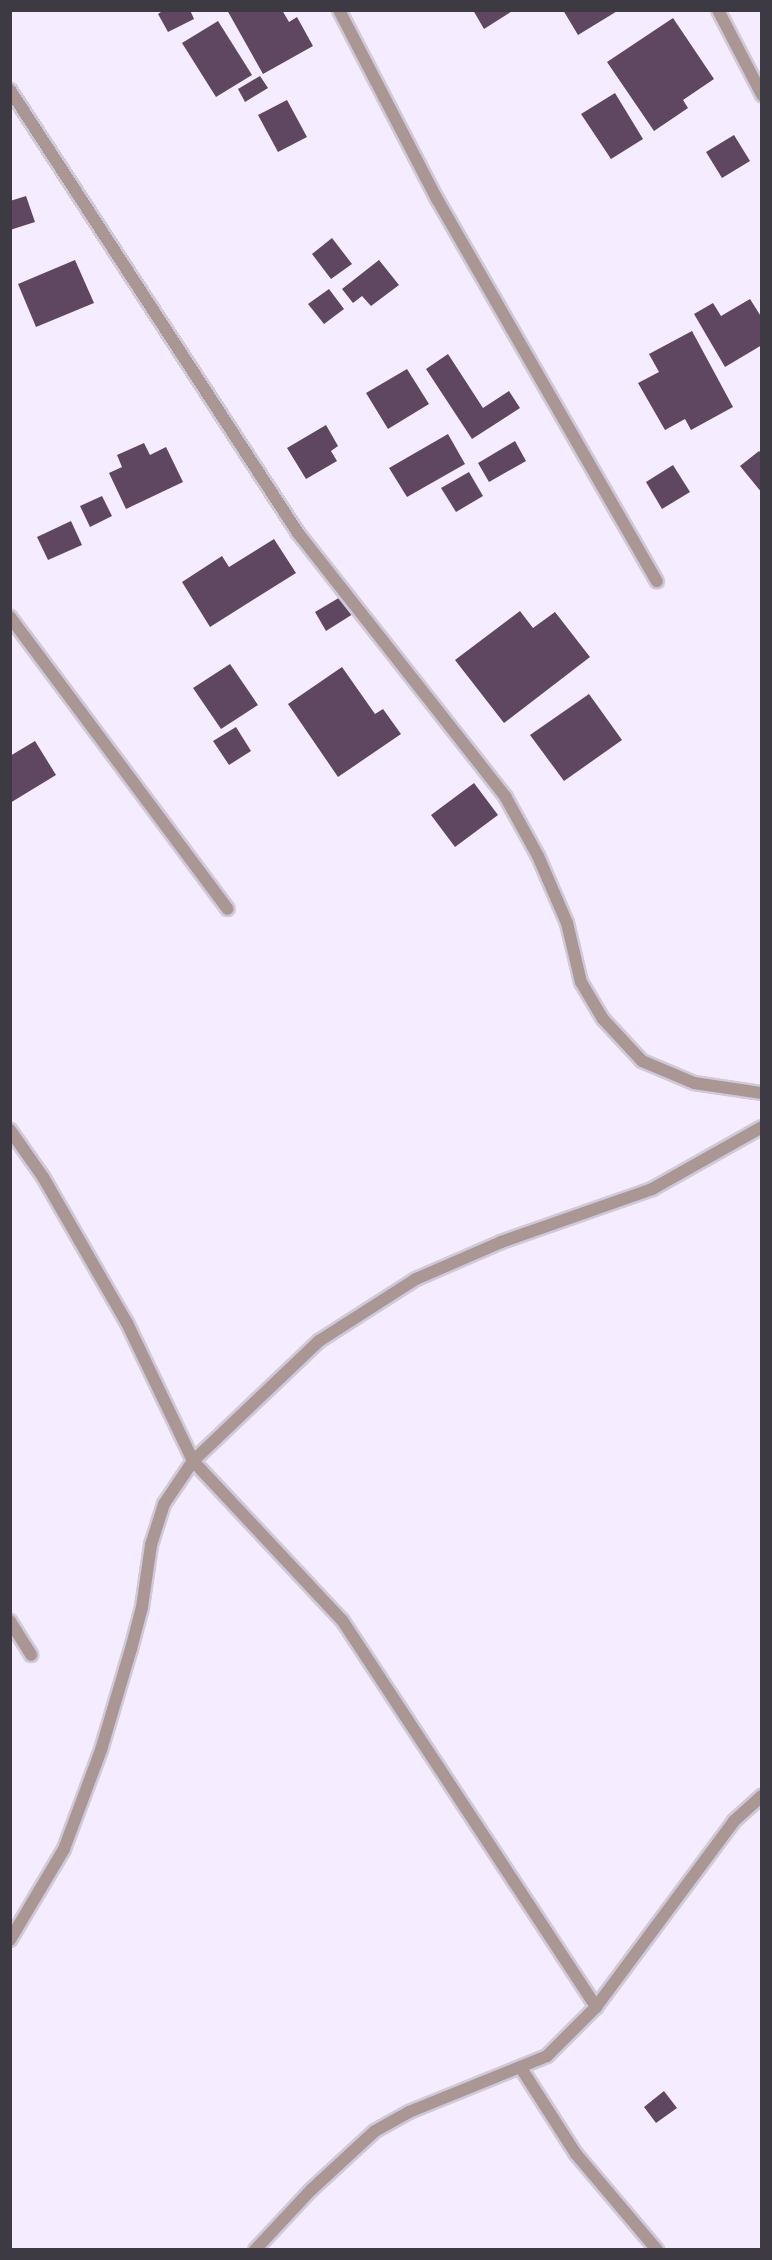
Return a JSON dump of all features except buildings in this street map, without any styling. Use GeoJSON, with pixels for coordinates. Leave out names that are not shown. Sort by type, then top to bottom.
{"type":"FeatureCollection","features":[{"type":"Feature","properties":{"kind":"street"},"geometry":{"type":"LineString","coordinates":[[339,10],[437,199],[657,581]]}},
{"type":"Feature","properties":{"kind":"street"},"geometry":{"type":"LineString","coordinates":[[718,10],[762,94]]}},
{"type":"Feature","properties":{"kind":"street"},"geometry":{"type":"LineString","coordinates":[[10,90],[298,533],[505,796],[546,875],[567,923],[581,982],[603,1019],[642,1061],[694,1083],[762,1093]]}},
{"type":"Feature","properties":{"kind":"street"},"geometry":{"type":"LineString","coordinates":[[10,617],[228,909]]}},
{"type":"Feature","properties":{"kind":"street"},"geometry":{"type":"LineString","coordinates":[[10,1940],[64,1849],[101,1750],[131,1649],[142,1606],[151,1545],[164,1504],[193,1461],[319,1341],[416,1279],[501,1242],[652,1189],[762,1127]]}},
{"type":"Feature","properties":{"kind":"street"},"geometry":{"type":"LineString","coordinates":[[10,1130],[44,1177],[128,1323],[193,1461],[342,1620],[596,2007]]}},
{"type":"Feature","properties":{"kind":"street"},"geometry":{"type":"LineString","coordinates":[[10,1621],[31,1654]]}},
{"type":"Feature","properties":{"kind":"street"},"geometry":{"type":"LineString","coordinates":[[255,2250],[310,2190],[375,2131],[409,2112],[547,2056],[596,2007],[734,1821],[762,1796]]}},
{"type":"Feature","properties":{"kind":"street"},"geometry":{"type":"LineString","coordinates":[[521,2068],[576,2154],[657,2250]]}}]}
